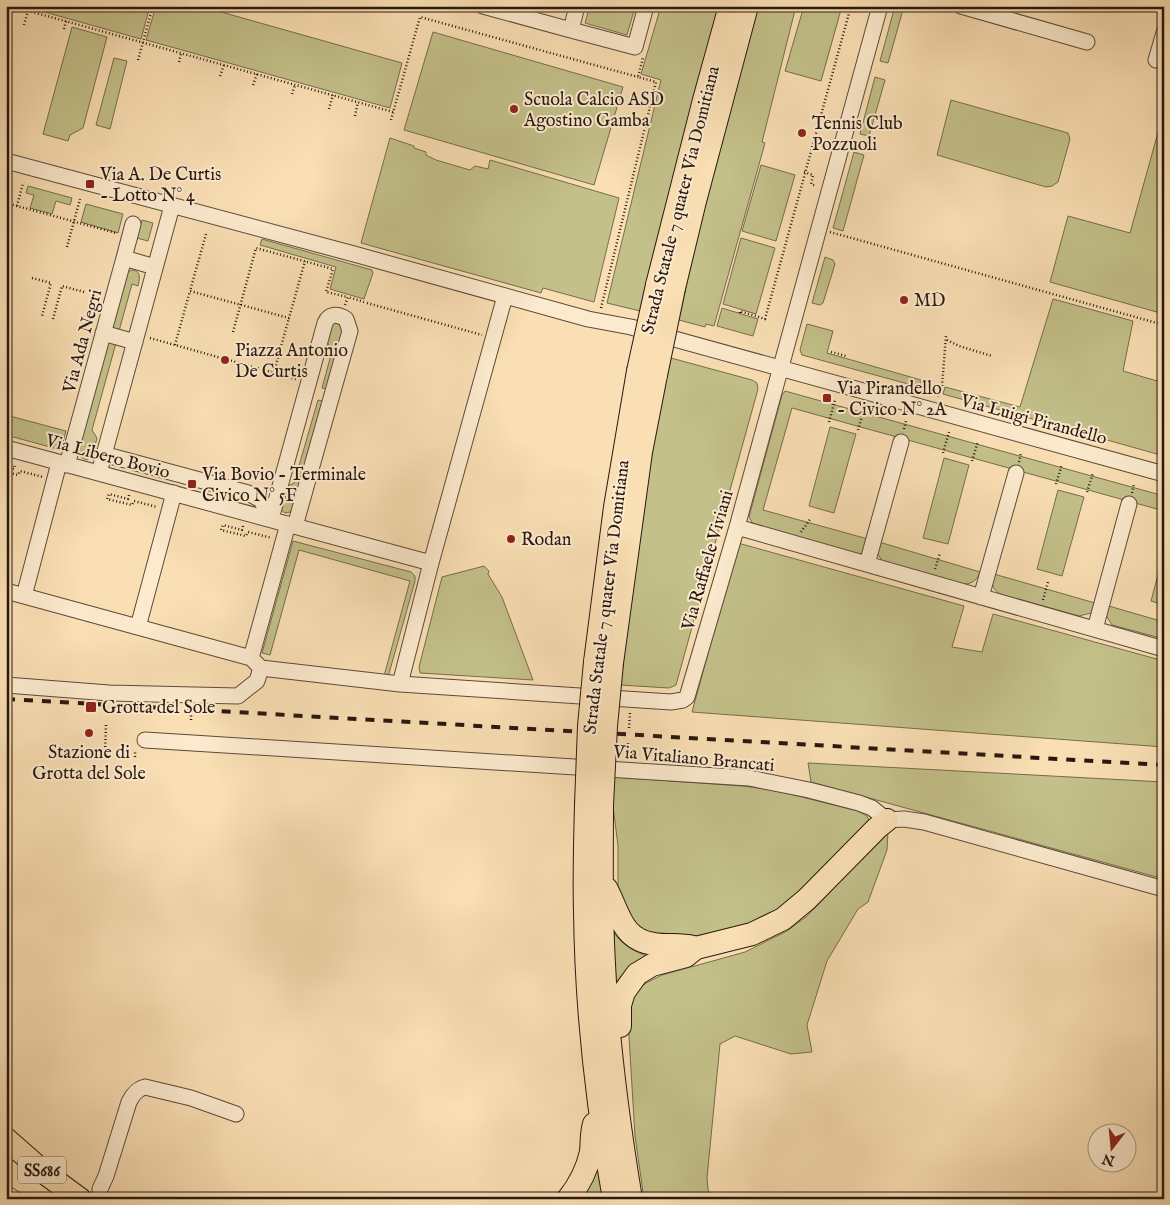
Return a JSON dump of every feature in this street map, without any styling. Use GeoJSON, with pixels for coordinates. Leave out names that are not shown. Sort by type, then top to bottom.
{"type":"FeatureCollection","features":[{"type":"Feature","properties":{"kind":"highway","name":"Strada Statale 7 quater Via Domitiana"},"geometry":{"type":"LineString","coordinates":[[631,1199],[611,1053],[603,943],[602,881],[594,805],[589,726],[603,662],[615,507],[666,286],[694,136],[730,6]]}},
{"type":"Feature","properties":{"kind":"highway","name":"Strada Statale 7 quater Via Domitiana"},"geometry":{"type":"LineString","coordinates":[[666,286],[695,201],[747,6]]}},
{"type":"Feature","properties":{"kind":"highway","name":"Strada Statale 7 quater Via Domitiana"},"geometry":{"type":"LineString","coordinates":[[594,805],[585,912],[590,1013],[599,1109],[614,1199]]}},
{"type":"Feature","properties":{"kind":"highway"},"geometry":{"type":"LineString","coordinates":[[611,1053],[620,1028],[620,1005],[624,992],[637,974],[652,965],[686,956],[696,948],[752,934],[783,918],[807,899],[887,820]]}},
{"type":"Feature","properties":{"kind":"highway"},"geometry":{"type":"LineString","coordinates":[[602,881],[614,902],[622,924],[639,940],[653,944],[683,945],[696,948]]}},
{"type":"Feature","properties":{"kind":"highway"},"geometry":{"type":"LineString","coordinates":[[568,1199],[586,1170],[591,1150],[591,1132],[599,1109]]}},
{"type":"Feature","properties":{"kind":"highway","name":"SS686"},"geometry":{"type":"LineString","coordinates":[[6,1139],[46,1174],[90,1194]]}},
{"type":"Feature","properties":{"kind":"street"},"geometry":{"type":"LineString","coordinates":[[483,6],[635,47],[646,6]]}},
{"type":"Feature","properties":{"kind":"street"},"geometry":{"type":"LineString","coordinates":[[571,30],[577,6]]}},
{"type":"Feature","properties":{"kind":"street","name":"Via Raffaele Viviani"},"geometry":{"type":"LineString","coordinates":[[6,591],[138,627],[256,663],[400,684],[671,702],[683,700],[690,692],[737,527],[880,6]]}},
{"type":"Feature","properties":{"kind":"street"},"geometry":{"type":"LineString","coordinates":[[961,6],[1087,42]]}},
{"type":"Feature","properties":{"kind":"street"},"geometry":{"type":"LineString","coordinates":[[1156,60],[1164,33]]}},
{"type":"Feature","properties":{"kind":"street","name":"Via Luigi Pirandello"},"geometry":{"type":"LineString","coordinates":[[6,161],[588,319],[631,327],[1164,474]]}},
{"type":"Feature","properties":{"kind":"street"},"geometry":{"type":"LineString","coordinates":[[99,473],[172,206]]}},
{"type":"Feature","properties":{"kind":"street","name":"Via Ada Negri"},"geometry":{"type":"LineString","coordinates":[[24,596],[103,333],[124,258],[128,230]]}},
{"type":"Feature","properties":{"kind":"street"},"geometry":{"type":"LineString","coordinates":[[124,258],[155,267]]}},
{"type":"Feature","properties":{"kind":"street"},"geometry":{"type":"LineString","coordinates":[[400,684],[431,563],[506,296]]}},
{"type":"Feature","properties":{"kind":"street"},"geometry":{"type":"LineString","coordinates":[[6,685],[109,693],[238,696],[257,681],[256,663],[292,525],[350,331],[348,322],[342,316],[333,315],[326,320],[271,519]]}},
{"type":"Feature","properties":{"kind":"street"},"geometry":{"type":"LineString","coordinates":[[103,333],[136,338]]}},
{"type":"Feature","properties":{"kind":"street"},"geometry":{"type":"LineString","coordinates":[[308,385],[331,395]]}},
{"type":"Feature","properties":{"kind":"street"},"geometry":{"type":"LineString","coordinates":[[867,564],[901,442]]}},
{"type":"Feature","properties":{"kind":"street","name":"Via Libero Bovio"},"geometry":{"type":"LineString","coordinates":[[6,448],[431,563]]}},
{"type":"Feature","properties":{"kind":"street"},"geometry":{"type":"LineString","coordinates":[[104,454],[248,493],[261,500],[271,519]]}},
{"type":"Feature","properties":{"kind":"street"},"geometry":{"type":"LineString","coordinates":[[981,597],[1016,473]]}},
{"type":"Feature","properties":{"kind":"street"},"geometry":{"type":"LineString","coordinates":[[138,627],[174,493]]}},
{"type":"Feature","properties":{"kind":"street"},"geometry":{"type":"LineString","coordinates":[[1095,629],[1129,504]]}},
{"type":"Feature","properties":{"kind":"street"},"geometry":{"type":"LineString","coordinates":[[737,527],[1164,649]]}},
{"type":"Feature","properties":{"kind":"street","name":"Via Vitaliano Brancati"},"geometry":{"type":"LineString","coordinates":[[140,746],[741,777],[775,782],[846,798],[872,808],[887,820]]}},
{"type":"Feature","properties":{"kind":"street"},"geometry":{"type":"LineString","coordinates":[[887,820],[904,819],[924,822],[1164,889]]}},
{"type":"Feature","properties":{"kind":"street"},"geometry":{"type":"LineString","coordinates":[[90,1194],[106,1176],[129,1102],[140,1089],[145,1087],[191,1098],[236,1114]]}},
{"type":"Feature","properties":{"kind":"street"},"geometry":{"type":"LineString","coordinates":[[6,1193],[15,1199]]}},
{"type":"Feature","properties":{"kind":"path"},"geometry":{"type":"LineString","coordinates":[[11,6],[393,112]]}},
{"type":"Feature","properties":{"kind":"path"},"geometry":{"type":"LineString","coordinates":[[138,60],[153,6]]}},
{"type":"Feature","properties":{"kind":"path"},"geometry":{"type":"LineString","coordinates":[[740,313],[740,311],[765,318],[804,172],[808,148],[850,6]]}},
{"type":"Feature","properties":{"kind":"path"},"geometry":{"type":"LineString","coordinates":[[24,25],[28,11]]}},
{"type":"Feature","properties":{"kind":"path"},"geometry":{"type":"LineString","coordinates":[[391,120],[420,17],[656,82],[601,308]]}},
{"type":"Feature","properties":{"kind":"path"},"geometry":{"type":"LineString","coordinates":[[64,29],[66,22]]}},
{"type":"Feature","properties":{"kind":"path"},"geometry":{"type":"LineString","coordinates":[[179,62],[182,53]]}},
{"type":"Feature","properties":{"kind":"path"},"geometry":{"type":"LineString","coordinates":[[638,78],[643,58]]}},
{"type":"Feature","properties":{"kind":"path"},"geometry":{"type":"LineString","coordinates":[[220,76],[224,65]]}},
{"type":"Feature","properties":{"kind":"path"},"geometry":{"type":"LineString","coordinates":[[253,86],[256,74]]}},
{"type":"Feature","properties":{"kind":"path"},"geometry":{"type":"LineString","coordinates":[[292,94],[295,85]]}},
{"type":"Feature","properties":{"kind":"path"},"geometry":{"type":"LineString","coordinates":[[329,109],[333,95]]}},
{"type":"Feature","properties":{"kind":"path"},"geometry":{"type":"LineString","coordinates":[[355,116],[358,102]]}},
{"type":"Feature","properties":{"kind":"path"},"geometry":{"type":"LineString","coordinates":[[804,172],[813,175],[810,184],[816,186]]}},
{"type":"Feature","properties":{"kind":"path"},"geometry":{"type":"LineString","coordinates":[[17,206],[23,183]]}},
{"type":"Feature","properties":{"kind":"path"},"geometry":{"type":"LineString","coordinates":[[67,247],[80,199]]}},
{"type":"Feature","properties":{"kind":"path"},"geometry":{"type":"LineString","coordinates":[[6,203],[74,222],[128,230]]}},
{"type":"Feature","properties":{"kind":"path"},"geometry":{"type":"LineString","coordinates":[[830,232],[1164,324]]}},
{"type":"Feature","properties":{"kind":"path"},"geometry":{"type":"LineString","coordinates":[[175,346],[206,234]]}},
{"type":"Feature","properties":{"kind":"path"},"geometry":{"type":"LineString","coordinates":[[233,332],[256,248],[333,269],[326,292],[486,336]]}},
{"type":"Feature","properties":{"kind":"path"},"geometry":{"type":"LineString","coordinates":[[274,373],[305,261]]}},
{"type":"Feature","properties":{"kind":"path"},"geometry":{"type":"LineString","coordinates":[[32,278],[51,283],[42,316]]}},
{"type":"Feature","properties":{"kind":"path"},"geometry":{"type":"LineString","coordinates":[[54,319],[62,286],[84,292]]}},
{"type":"Feature","properties":{"kind":"path"},"geometry":{"type":"LineString","coordinates":[[190,291],[289,318]]}},
{"type":"Feature","properties":{"kind":"path"},"geometry":{"type":"LineString","coordinates":[[367,302],[368,295]]}},
{"type":"Feature","properties":{"kind":"path"},"geometry":{"type":"LineString","coordinates":[[342,316],[348,297]]}},
{"type":"Feature","properties":{"kind":"path"},"geometry":{"type":"LineString","coordinates":[[136,338],[225,359],[308,385]]}},
{"type":"Feature","properties":{"kind":"path"},"geometry":{"type":"LineString","coordinates":[[942,386],[946,338],[959,346],[992,356]]}},
{"type":"Feature","properties":{"kind":"path"},"geometry":{"type":"LineString","coordinates":[[831,352],[846,356]]}},
{"type":"Feature","properties":{"kind":"path"},"geometry":{"type":"LineString","coordinates":[[225,359],[226,355]]}},
{"type":"Feature","properties":{"kind":"path"},"geometry":{"type":"LineString","coordinates":[[914,389],[940,396]]}},
{"type":"Feature","properties":{"kind":"path"},"geometry":{"type":"LineString","coordinates":[[828,422],[835,400]]}},
{"type":"Feature","properties":{"kind":"path"},"geometry":{"type":"LineString","coordinates":[[858,430],[864,409]]}},
{"type":"Feature","properties":{"kind":"path"},"geometry":{"type":"LineString","coordinates":[[943,453],[949,432]]}},
{"type":"Feature","properties":{"kind":"path"},"geometry":{"type":"LineString","coordinates":[[972,461],[978,441]]}},
{"type":"Feature","properties":{"kind":"path"},"geometry":{"type":"LineString","coordinates":[[6,467],[14,469],[15,463]]}},
{"type":"Feature","properties":{"kind":"path"},"geometry":{"type":"LineString","coordinates":[[1056,484],[1062,464]]}},
{"type":"Feature","properties":{"kind":"path"},"geometry":{"type":"LineString","coordinates":[[6,472],[18,475],[20,471],[48,478]]}},
{"type":"Feature","properties":{"kind":"path"},"geometry":{"type":"LineString","coordinates":[[1086,492],[1093,473]]}},
{"type":"Feature","properties":{"kind":"path"},"geometry":{"type":"LineString","coordinates":[[129,494],[128,499],[109,494],[107,499],[132,506],[134,501],[162,508]]}},
{"type":"Feature","properties":{"kind":"path"},"geometry":{"type":"LineString","coordinates":[[243,525],[242,530],[223,524],[221,530],[246,536],[248,532],[276,539]]}},
{"type":"Feature","properties":{"kind":"path"},"geometry":{"type":"LineString","coordinates":[[931,582],[940,553]]}},
{"type":"Feature","properties":{"kind":"path"},"geometry":{"type":"LineString","coordinates":[[1039,613],[1048,582]]}},
{"type":"Feature","properties":{"kind":"path"},"geometry":{"type":"LineString","coordinates":[[191,707],[191,720]]}},
{"type":"Feature","properties":{"kind":"path"},"geometry":{"type":"LineString","coordinates":[[629,728],[630,708]]}},
{"type":"Feature","properties":{"kind":"path"},"geometry":{"type":"LineString","coordinates":[[105,754],[106,724]]}},
{"type":"Feature","properties":{"kind":"path"},"geometry":{"type":"LineString","coordinates":[[627,762],[628,742]]}},
{"type":"Feature","properties":{"kind":"path"},"geometry":{"type":"LineString","coordinates":[[135,757],[140,746]]}},
{"type":"Feature","properties":{"kind":"shaded area"},"geometry":{"type":"Polygon","coordinates":[[[23,6],[150,6],[141,39],[23,6]]]}},
{"type":"Feature","properties":{"kind":"shaded area"},"geometry":{"type":"Polygon","coordinates":[[[156,6],[200,6],[402,63],[390,108],[146,40],[156,6]]]}},
{"type":"Feature","properties":{"kind":"shaded area"},"geometry":{"type":"Polygon","coordinates":[[[590,6],[635,7],[627,35],[585,23],[590,6]]]}},
{"type":"Feature","properties":{"kind":"shaded area"},"geometry":{"type":"Polygon","coordinates":[[[661,6],[719,6],[640,311],[607,303],[661,80],[641,74],[661,6]]]}},
{"type":"Feature","properties":{"kind":"shaded area"},"geometry":{"type":"Polygon","coordinates":[[[758,6],[796,6],[762,142],[765,143],[714,326],[706,324],[705,327],[679,320],[716,162],[758,6]]]}},
{"type":"Feature","properties":{"kind":"shaded area"},"geometry":{"type":"Polygon","coordinates":[[[804,6],[821,8],[818,6],[842,6],[821,81],[785,71],[804,6]]]}},
{"type":"Feature","properties":{"kind":"shaded area"},"geometry":{"type":"Polygon","coordinates":[[[895,6],[904,6],[888,63],[880,61],[895,6]]]}},
{"type":"Feature","properties":{"kind":"shaded area"},"geometry":{"type":"Polygon","coordinates":[[[72,27],[107,37],[83,128],[70,135],[68,141],[43,134],[72,27]]]}},
{"type":"Feature","properties":{"kind":"shaded area","name":"Scuola Calcio ASD Agostino Gamba"},"geometry":{"type":"Polygon","coordinates":[[[433,32],[623,87],[594,185],[404,130],[433,32]]]}},
{"type":"Feature","properties":{"kind":"shaded area"},"geometry":{"type":"Polygon","coordinates":[[[114,58],[127,61],[110,129],[96,125],[114,58]]]}},
{"type":"Feature","properties":{"kind":"shaded area"},"geometry":{"type":"Polygon","coordinates":[[[875,77],[885,80],[869,136],[860,134],[875,77]]]}},
{"type":"Feature","properties":{"kind":"shaded area"},"geometry":{"type":"Polygon","coordinates":[[[951,100],[1068,133],[1070,139],[1058,182],[1046,187],[937,155],[951,100]]]}},
{"type":"Feature","properties":{"kind":"shaded area"},"geometry":{"type":"Polygon","coordinates":[[[1164,111],[1164,314],[1050,282],[1068,216],[1130,233],[1164,111]]]}},
{"type":"Feature","properties":{"kind":"shaded area"},"geometry":{"type":"Polygon","coordinates":[[[390,138],[414,146],[414,148],[426,152],[426,155],[436,160],[470,170],[475,166],[488,169],[490,160],[619,198],[594,302],[543,288],[541,293],[361,243],[390,138]]]}},
{"type":"Feature","properties":{"kind":"shaded area"},"geometry":{"type":"Polygon","coordinates":[[[854,152],[864,155],[843,231],[833,228],[854,152]]]}},
{"type":"Feature","properties":{"kind":"shaded area"},"geometry":{"type":"Polygon","coordinates":[[[761,165],[795,175],[776,241],[742,231],[761,165]]]}},
{"type":"Feature","properties":{"kind":"shaded area"},"geometry":{"type":"Polygon","coordinates":[[[28,186],[72,198],[70,205],[56,201],[52,214],[30,208],[34,195],[26,193],[28,186]]]}},
{"type":"Feature","properties":{"kind":"shaded area"},"geometry":{"type":"Polygon","coordinates":[[[86,204],[123,214],[118,233],[81,222],[86,204]]]}},
{"type":"Feature","properties":{"kind":"shaded area"},"geometry":{"type":"Polygon","coordinates":[[[142,220],[153,223],[148,241],[137,238],[142,220]]]}},
{"type":"Feature","properties":{"kind":"shaded area"},"geometry":{"type":"Polygon","coordinates":[[[741,238],[775,248],[756,314],[723,304],[741,238]]]}},
{"type":"Feature","properties":{"kind":"shaded area"},"geometry":{"type":"Polygon","coordinates":[[[262,239],[372,270],[373,273],[364,299],[330,289],[336,267],[260,245],[262,239]]]}},
{"type":"Feature","properties":{"kind":"shaded area"},"geometry":{"type":"Polygon","coordinates":[[[825,257],[833,260],[835,264],[823,303],[820,305],[812,303],[825,257]]]}},
{"type":"Feature","properties":{"kind":"shaded area"},"geometry":{"type":"Polygon","coordinates":[[[131,270],[137,271],[139,283],[138,286],[132,284],[119,331],[112,329],[127,273],[131,270]]]}},
{"type":"Feature","properties":{"kind":"shaded area"},"geometry":{"type":"Polygon","coordinates":[[[1053,299],[1133,321],[1123,371],[1164,383],[1164,456],[943,394],[945,387],[1020,407],[1053,299]]]}},
{"type":"Feature","properties":{"kind":"shaded area"},"geometry":{"type":"Polygon","coordinates":[[[722,308],[758,319],[753,336],[717,326],[722,308]]]}},
{"type":"Feature","properties":{"kind":"shaded area"},"geometry":{"type":"Polygon","coordinates":[[[334,323],[342,325],[344,329],[327,389],[322,388],[332,351],[325,338],[329,325],[334,323]]]}},
{"type":"Feature","properties":{"kind":"shaded area"},"geometry":{"type":"Polygon","coordinates":[[[807,324],[833,331],[827,353],[921,380],[919,387],[802,355],[800,350],[807,324]]]}},
{"type":"Feature","properties":{"kind":"shaded area"},"geometry":{"type":"Polygon","coordinates":[[[109,340],[116,343],[92,430],[97,438],[92,457],[86,460],[78,453],[109,340]]]}},
{"type":"Feature","properties":{"kind":"shaded area"},"geometry":{"type":"Polygon","coordinates":[[[671,358],[752,380],[757,383],[758,389],[676,685],[669,688],[620,685],[647,480],[671,358]]]}},
{"type":"Feature","properties":{"kind":"shaded area"},"geometry":{"type":"Polygon","coordinates":[[[785,391],[1164,496],[1164,511],[792,408],[763,510],[868,539],[864,551],[859,555],[753,524],[749,517],[782,395],[785,391]]]}},
{"type":"Feature","properties":{"kind":"shaded area"},"geometry":{"type":"Polygon","coordinates":[[[318,400],[323,401],[293,509],[285,513],[279,508],[284,488],[294,483],[318,400]]]}},
{"type":"Feature","properties":{"kind":"shaded area"},"geometry":{"type":"Polygon","coordinates":[[[6,415],[66,431],[61,450],[6,435],[6,415]]]}},
{"type":"Feature","properties":{"kind":"shaded area"},"geometry":{"type":"Polygon","coordinates":[[[830,427],[856,434],[834,513],[809,506],[830,427]]]}},
{"type":"Feature","properties":{"kind":"shaded area"},"geometry":{"type":"Polygon","coordinates":[[[944,458],[969,465],[948,544],[923,538],[944,458]]]}},
{"type":"Feature","properties":{"kind":"shaded area"},"geometry":{"type":"Polygon","coordinates":[[[1058,490],[1084,497],[1062,576],[1037,569],[1058,490]]]}},
{"type":"Feature","properties":{"kind":"shaded area"},"geometry":{"type":"Polygon","coordinates":[[[293,541],[411,572],[415,576],[388,677],[384,676],[410,581],[299,550],[270,655],[262,653],[293,541]]]}},
{"type":"Feature","properties":{"kind":"shaded area"},"geometry":{"type":"Polygon","coordinates":[[[879,542],[980,572],[974,581],[963,584],[882,561],[876,551],[879,542]]]}},
{"type":"Feature","properties":{"kind":"shaded area"},"geometry":{"type":"Polygon","coordinates":[[[738,543],[964,606],[952,647],[982,652],[993,614],[1164,661],[1164,747],[692,712],[738,543]]]}},
{"type":"Feature","properties":{"kind":"shaded area"},"geometry":{"type":"Polygon","coordinates":[[[1164,552],[1164,605],[1151,601],[1164,552]]]}},
{"type":"Feature","properties":{"kind":"shaded area"},"geometry":{"type":"Polygon","coordinates":[[[484,566],[489,571],[488,574],[502,597],[533,680],[420,673],[419,667],[442,577],[484,566]]]}},
{"type":"Feature","properties":{"kind":"shaded area"},"geometry":{"type":"Polygon","coordinates":[[[994,574],[1095,603],[1091,613],[1079,616],[1003,595],[993,587],[994,574]]]}},
{"type":"Feature","properties":{"kind":"shaded area"},"geometry":{"type":"Polygon","coordinates":[[[1109,606],[1164,622],[1164,639],[1112,625],[1106,615],[1109,606]]]}},
{"type":"Feature","properties":{"kind":"shaded area"},"geometry":{"type":"Polygon","coordinates":[[[808,763],[1164,782],[1164,879],[811,782],[808,763]]]}},
{"type":"Feature","properties":{"kind":"shaded area"},"geometry":{"type":"Polygon","coordinates":[[[614,777],[774,790],[858,811],[867,816],[869,820],[785,907],[748,926],[669,941],[631,925],[618,894],[618,846],[613,806],[614,777]]]}},
{"type":"Feature","properties":{"kind":"shaded area"},"geometry":{"type":"Polygon","coordinates":[[[888,832],[887,850],[868,902],[858,909],[827,961],[807,1025],[812,1052],[791,1054],[735,1036],[720,1044],[707,1178],[709,1199],[644,1199],[635,1136],[628,1020],[630,1003],[639,989],[662,975],[745,952],[787,931],[807,916],[888,832]]]}},
{"type":"Feature","properties":{"kind":"shaded area"},"geometry":{"type":"Polygon","coordinates":[[[613,932],[628,946],[646,956],[629,968],[616,983],[613,932]]]}},
{"type":"Feature","properties":{"kind":"shaded area"},"geometry":{"type":"Polygon","coordinates":[[[597,1165],[604,1199],[577,1199],[597,1165]]]}},
{"type":"Feature","properties":{"kind":"railway"},"geometry":{"type":"LineString","coordinates":[[6,699],[1164,765]]}},
{"type":"Feature","properties":{"kind":"place","name":"Scuola Calcio ASD Agostino Gamba"},"geometry":{"type":"Point","coordinates":[514,109]}},
{"type":"Feature","properties":{"kind":"place","name":"Tennis Club Pozzuoli"},"geometry":{"type":"Point","coordinates":[802,133]}},
{"type":"Feature","properties":{"kind":"place","name":"Via A. De Curtis - Lotto N° 4"},"geometry":{"type":"Point","coordinates":[90,184]}},
{"type":"Feature","properties":{"kind":"place","name":"MD"},"geometry":{"type":"Point","coordinates":[904,300]}},
{"type":"Feature","properties":{"kind":"place","name":"Piazza Antonio De Curtis"},"geometry":{"type":"Point","coordinates":[225,360]}},
{"type":"Feature","properties":{"kind":"place","name":"Via Pirandello - Civico N° 2A"},"geometry":{"type":"Point","coordinates":[827,398]}},
{"type":"Feature","properties":{"kind":"place","name":"Via Bovio - Terminale Civico N° 5F"},"geometry":{"type":"Point","coordinates":[192,484]}},
{"type":"Feature","properties":{"kind":"place","name":"Rodan"},"geometry":{"type":"Point","coordinates":[511,539]}},
{"type":"Feature","properties":{"kind":"place","name":"Grotta del Sole"},"geometry":{"type":"Point","coordinates":[91,707]}},
{"type":"Feature","properties":{"kind":"place","name":"Stazione di Grotta del Sole"},"geometry":{"type":"Point","coordinates":[89,733]}}]}
